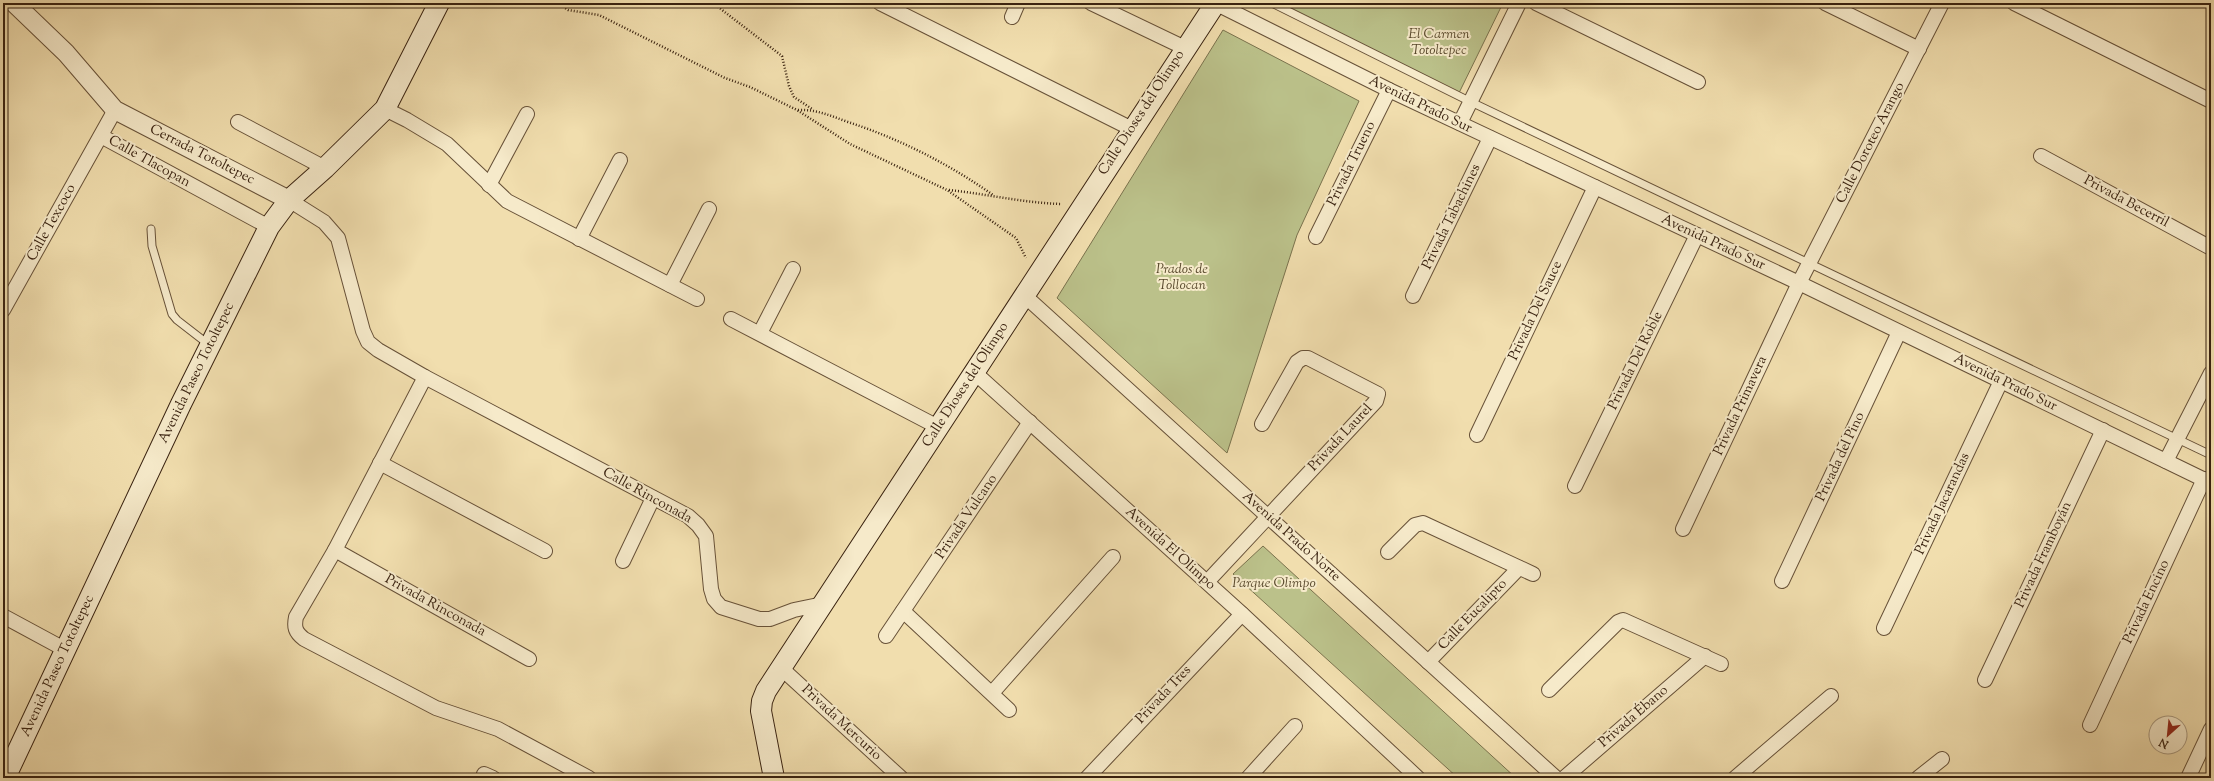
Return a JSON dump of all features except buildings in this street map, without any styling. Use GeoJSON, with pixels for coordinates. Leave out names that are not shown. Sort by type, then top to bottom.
{"type":"FeatureCollection","features":[{"type":"Feature","properties":{"kind":"main road","name":"Avenida Paseo Totoltepec"},"geometry":{"type":"LineString","coordinates":[[5,778],[210,346],[269,227],[288,200],[325,168],[384,108],[439,3]]}},
{"type":"Feature","properties":{"kind":"main road","name":"Calle Dioses del Olimpo"},"geometry":{"type":"LineString","coordinates":[[774,778],[761,711],[762,701],[766,691],[780,667],[1025,296],[1215,3]]}},
{"type":"Feature","properties":{"kind":"street"},"geometry":{"type":"LineString","coordinates":[[14,3],[66,53],[115,110]]}},
{"type":"Feature","properties":{"kind":"street"},"geometry":{"type":"LineString","coordinates":[[880,3],[1132,129]]}},
{"type":"Feature","properties":{"kind":"street"},"geometry":{"type":"LineString","coordinates":[[1012,17],[1018,3]]}},
{"type":"Feature","properties":{"kind":"street"},"geometry":{"type":"LineString","coordinates":[[1091,3],[1185,48]]}},
{"type":"Feature","properties":{"kind":"street","name":"Avenida Prado Sur"},"geometry":{"type":"LineString","coordinates":[[1215,3],[1389,90],[1799,284],[2208,481]]}},
{"type":"Feature","properties":{"kind":"street"},"geometry":{"type":"LineString","coordinates":[[1460,123],[1519,3]]}},
{"type":"Feature","properties":{"kind":"street"},"geometry":{"type":"LineString","coordinates":[[1536,3],[1698,82]]}},
{"type":"Feature","properties":{"kind":"street"},"geometry":{"type":"LineString","coordinates":[[1825,3],[1919,49]]}},
{"type":"Feature","properties":{"kind":"street","name":"Calle Doroteo Arango"},"geometry":{"type":"LineString","coordinates":[[1799,284],[1942,3]]}},
{"type":"Feature","properties":{"kind":"street"},"geometry":{"type":"LineString","coordinates":[[2014,3],[2211,101]]}},
{"type":"Feature","properties":{"kind":"street","name":"Privada Trueno"},"geometry":{"type":"LineString","coordinates":[[1316,237],[1389,90]]}},
{"type":"Feature","properties":{"kind":"street"},"geometry":{"type":"LineString","coordinates":[[384,108],[408,120],[447,144],[507,201],[697,299]]}},
{"type":"Feature","properties":{"kind":"street","name":"Calle Tlacopan"},"geometry":{"type":"LineString","coordinates":[[115,110],[101,136],[269,227]]}},
{"type":"Feature","properties":{"kind":"street","name":"Cerrada Totoltepec"},"geometry":{"type":"LineString","coordinates":[[115,110],[288,200]]}},
{"type":"Feature","properties":{"kind":"street"},"geometry":{"type":"LineString","coordinates":[[489,185],[527,114]]}},
{"type":"Feature","properties":{"kind":"street"},"geometry":{"type":"LineString","coordinates":[[238,122],[325,168]]}},
{"type":"Feature","properties":{"kind":"street","name":"Calle Texcoco"},"geometry":{"type":"LineString","coordinates":[[3,310],[101,136]]}},
{"type":"Feature","properties":{"kind":"street","name":"Privada Tabachines"},"geometry":{"type":"LineString","coordinates":[[1413,296],[1490,138]]}},
{"type":"Feature","properties":{"kind":"street","name":"Privada Becerril"},"geometry":{"type":"LineString","coordinates":[[2041,156],[2211,248]]}},
{"type":"Feature","properties":{"kind":"street"},"geometry":{"type":"LineString","coordinates":[[579,239],[620,160]]}},
{"type":"Feature","properties":{"kind":"street","name":"Privada Del Sauce"},"geometry":{"type":"LineString","coordinates":[[1477,435],[1595,187]]}},
{"type":"Feature","properties":{"kind":"street","name":"Calle Rinconada"},"geometry":{"type":"LineString","coordinates":[[288,200],[324,222],[333,230],[338,238],[363,331],[368,342],[378,350],[425,377],[688,516],[698,525],[706,536],[714,599],[721,607],[759,619],[770,619],[794,610],[823,604]]}},
{"type":"Feature","properties":{"kind":"street"},"geometry":{"type":"LineString","coordinates":[[670,285],[709,210]]}},
{"type":"Feature","properties":{"kind":"street","name":"Privada Del Roble"},"geometry":{"type":"LineString","coordinates":[[1575,486],[1698,236]]}},
{"type":"Feature","properties":{"kind":"street"},"geometry":{"type":"LineString","coordinates":[[760,333],[793,269]]}},
{"type":"Feature","properties":{"kind":"street","name":"Privada Primavera"},"geometry":{"type":"LineString","coordinates":[[1683,528],[1799,284]]}},
{"type":"Feature","properties":{"kind":"street","name":"Avenida Prado Norte"},"geometry":{"type":"LineString","coordinates":[[1025,296],[1556,778]]}},
{"type":"Feature","properties":{"kind":"street"},"geometry":{"type":"LineString","coordinates":[[731,319],[938,427]]}},
{"type":"Feature","properties":{"kind":"street","name":"Privada del Pino"},"geometry":{"type":"LineString","coordinates":[[1782,581],[1899,332]]}},
{"type":"Feature","properties":{"kind":"street","name":"Privada Laurel"},"geometry":{"type":"LineString","coordinates":[[1207,582],[1376,400],[1378,394],[1321,364],[1303,358],[1297,362],[1262,424]]}},
{"type":"Feature","properties":{"kind":"street","name":"Avenida El Olimpo"},"geometry":{"type":"LineString","coordinates":[[974,372],[1242,614],[1418,778]]}},
{"type":"Feature","properties":{"kind":"street"},"geometry":{"type":"LineString","coordinates":[[2166,461],[2211,373]]}},
{"type":"Feature","properties":{"kind":"street"},"geometry":{"type":"LineString","coordinates":[[425,377],[380,462],[338,552],[296,617],[294,625],[297,634],[422,701],[498,729],[589,778]]}},
{"type":"Feature","properties":{"kind":"street","name":"Privada Jacarandas"},"geometry":{"type":"LineString","coordinates":[[1884,628],[2001,381]]}},
{"type":"Feature","properties":{"kind":"street","name":"Privada Vulcano"},"geometry":{"type":"LineString","coordinates":[[886,636],[1030,422]]}},
{"type":"Feature","properties":{"kind":"street","name":"Privada Framboyán"},"geometry":{"type":"LineString","coordinates":[[1985,680],[2103,430]]}},
{"type":"Feature","properties":{"kind":"street"},"geometry":{"type":"LineString","coordinates":[[380,462],[545,551]]}},
{"type":"Feature","properties":{"kind":"street","name":"Privada Encino"},"geometry":{"type":"LineString","coordinates":[[2090,725],[2208,481]]}},
{"type":"Feature","properties":{"kind":"street"},"geometry":{"type":"LineString","coordinates":[[623,561],[653,498]]}},
{"type":"Feature","properties":{"kind":"street","name":"Calle Eucalipto"},"geometry":{"type":"LineString","coordinates":[[1388,552],[1415,525],[1423,523],[1533,574]]}},
{"type":"Feature","properties":{"kind":"street","name":"Privada Rinconada"},"geometry":{"type":"LineString","coordinates":[[338,552],[529,659]]}},
{"type":"Feature","properties":{"kind":"street"},"geometry":{"type":"LineString","coordinates":[[992,693],[1113,558]]}},
{"type":"Feature","properties":{"kind":"street","name":"Calle Eucalipto"},"geometry":{"type":"LineString","coordinates":[[1428,662],[1519,568]]}},
{"type":"Feature","properties":{"kind":"street"},"geometry":{"type":"LineString","coordinates":[[903,611],[1009,710]]}},
{"type":"Feature","properties":{"kind":"street","name":"Privada Tres"},"geometry":{"type":"LineString","coordinates":[[1087,778],[1242,614]]}},
{"type":"Feature","properties":{"kind":"street"},"geometry":{"type":"LineString","coordinates":[[3,616],[66,650]]}},
{"type":"Feature","properties":{"kind":"street"},"geometry":{"type":"LineString","coordinates":[[1549,690],[1618,622],[1623,620],[1721,664]]}},
{"type":"Feature","properties":{"kind":"street","name":"Privada Ébano"},"geometry":{"type":"LineString","coordinates":[[1564,778],[1704,656]]}},
{"type":"Feature","properties":{"kind":"street","name":"Privada Mercurio"},"geometry":{"type":"LineString","coordinates":[[780,667],[901,778]]}},
{"type":"Feature","properties":{"kind":"street"},"geometry":{"type":"LineString","coordinates":[[1735,778],[1831,696]]}},
{"type":"Feature","properties":{"kind":"street"},"geometry":{"type":"LineString","coordinates":[[1248,778],[1295,726]]}},
{"type":"Feature","properties":{"kind":"street"},"geometry":{"type":"LineString","coordinates":[[2188,778],[2211,729]]}},
{"type":"Feature","properties":{"kind":"street"},"geometry":{"type":"LineString","coordinates":[[1918,778],[1942,759]]}},
{"type":"Feature","properties":{"kind":"lane"},"geometry":{"type":"LineString","coordinates":[[1272,3],[1471,102],[1810,262],[2211,455]]}},
{"type":"Feature","properties":{"kind":"lane"},"geometry":{"type":"LineString","coordinates":[[150,229],[152,246],[172,314],[177,320],[210,346]]}},
{"type":"Feature","properties":{"kind":"path"},"geometry":{"type":"LineString","coordinates":[[558,3],[568,10],[599,15],[725,78],[750,87],[797,110],[850,144],[947,190],[1016,238],[1036,278]]}},
{"type":"Feature","properties":{"kind":"path"},"geometry":{"type":"LineString","coordinates":[[713,3],[782,56],[794,97],[813,109],[880,132],[960,172],[993,195]]}},
{"type":"Feature","properties":{"kind":"path"},"geometry":{"type":"LineString","coordinates":[[797,110],[813,109]]}},
{"type":"Feature","properties":{"kind":"path"},"geometry":{"type":"LineString","coordinates":[[947,190],[993,195],[1035,203],[1063,204],[1080,210]]}},
{"type":"Feature","properties":{"kind":"green space","name":"El Carmen Totoltepec"},"geometry":{"type":"Polygon","coordinates":[[[1266,3],[1503,3],[1458,95],[1266,3]]]}},
{"type":"Feature","properties":{"kind":"green space","name":"Prados de Tollocan"},"geometry":{"type":"Polygon","coordinates":[[[1223,30],[1359,101],[1297,235],[1227,453],[1057,298],[1223,30]]]}},
{"type":"Feature","properties":{"kind":"green space","name":"Parque Olimpo"},"geometry":{"type":"Polygon","coordinates":[[[1263,546],[1516,778],[1458,778],[1233,574],[1263,546]]]}}]}
